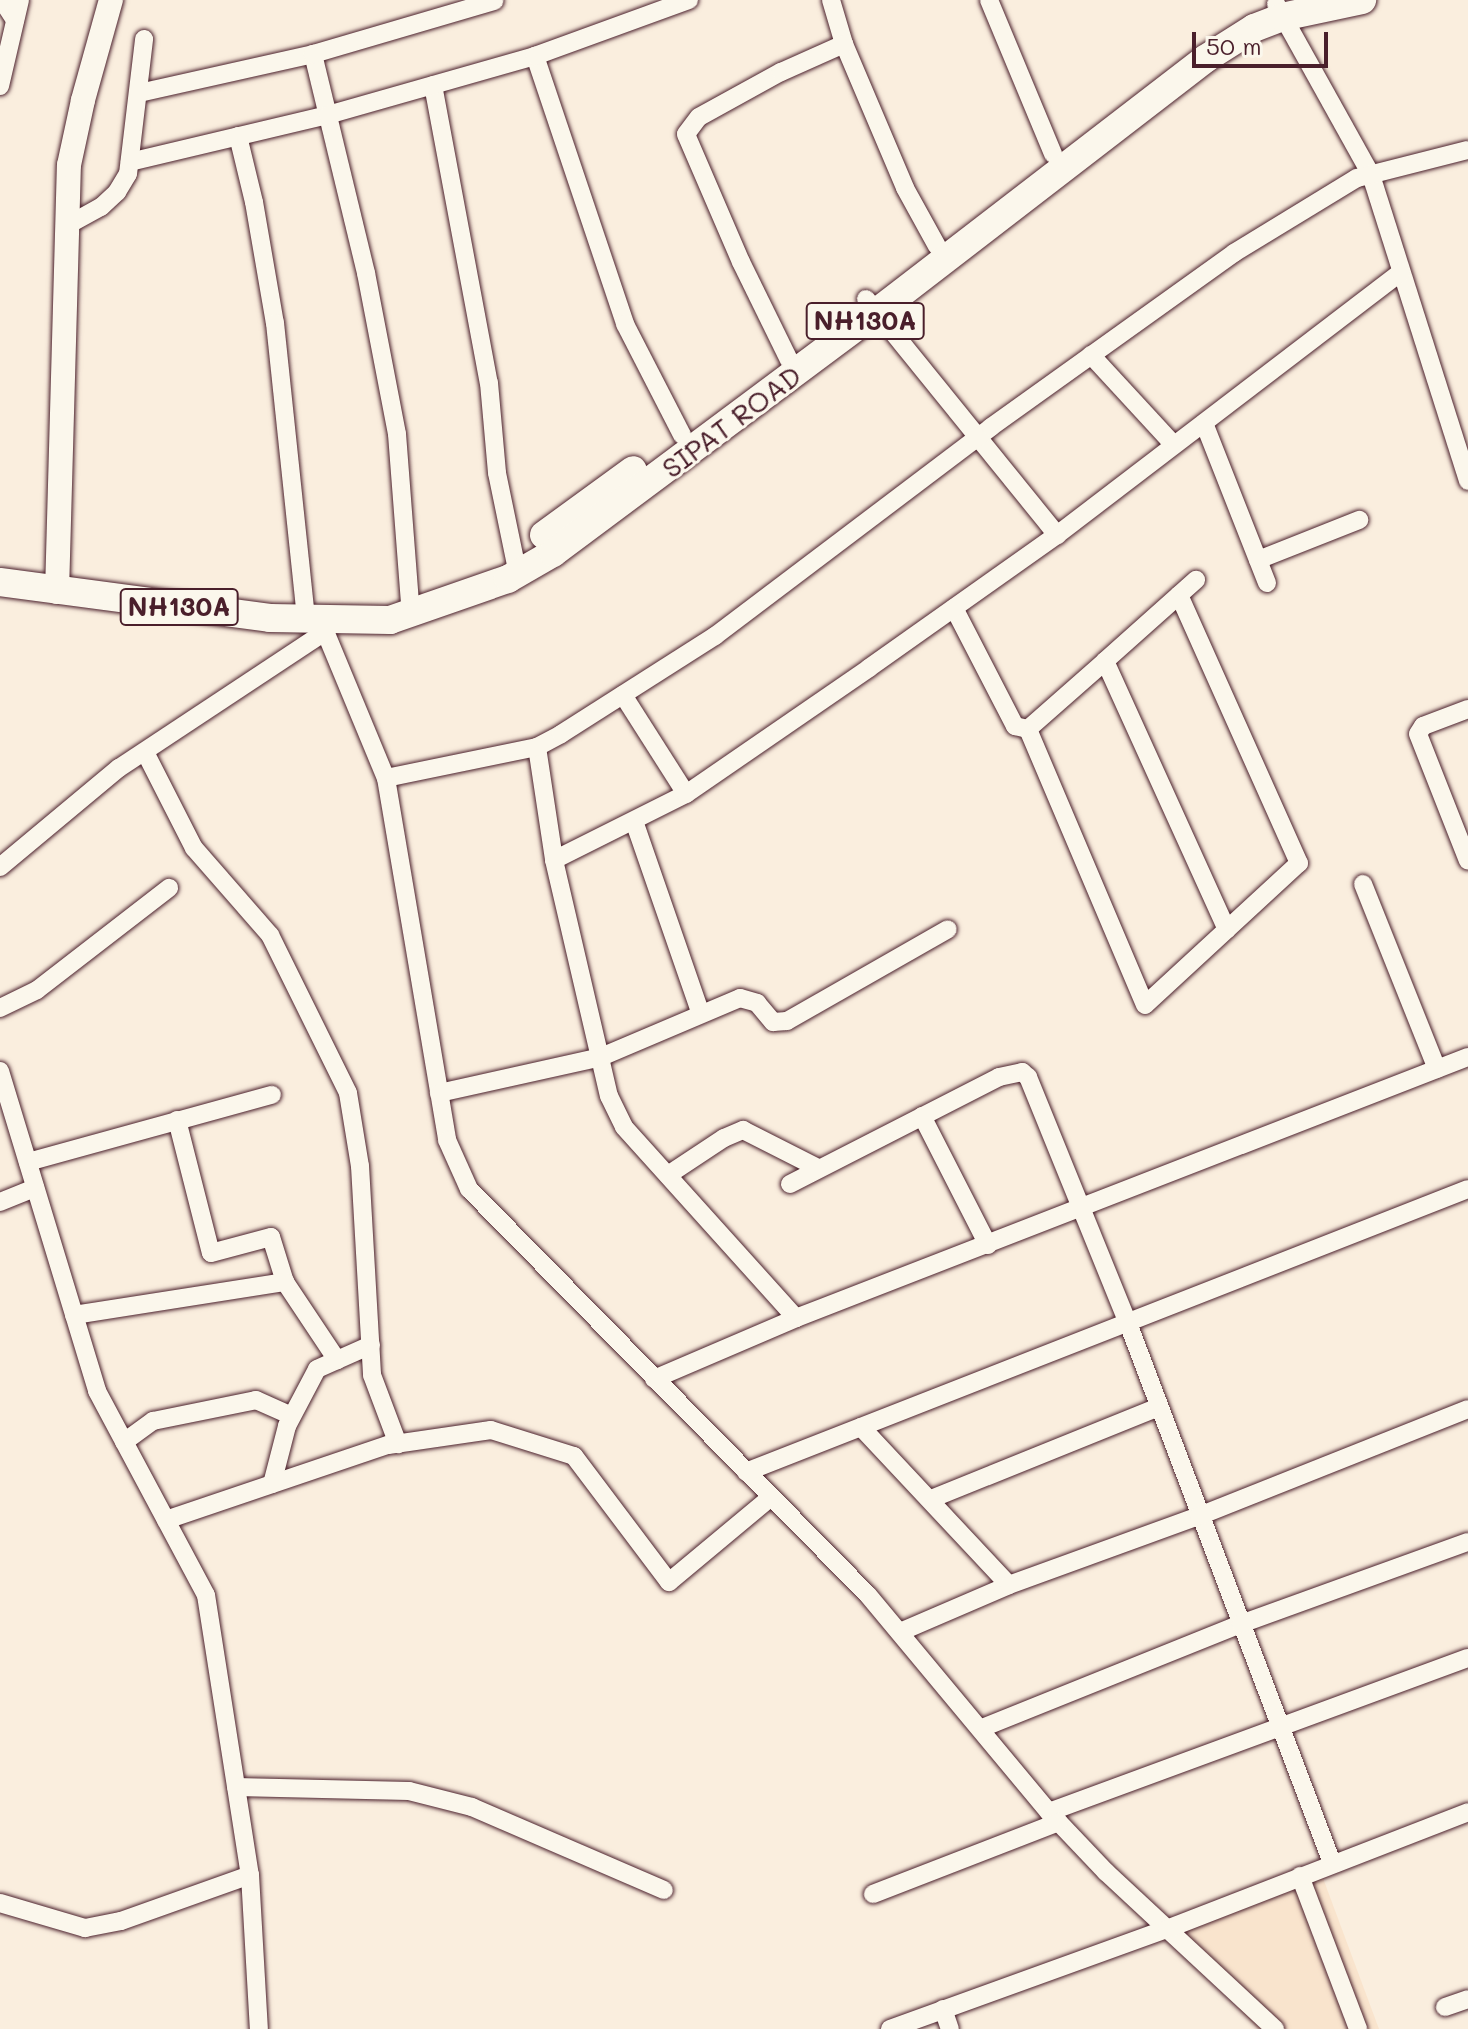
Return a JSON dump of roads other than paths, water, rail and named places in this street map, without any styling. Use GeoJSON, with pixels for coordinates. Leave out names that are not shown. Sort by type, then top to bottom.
{"type":"FeatureCollection","features":[{"type":"Feature","properties":{"kind":"highway","name":"SIPAT ROAD"},"geometry":{"type":"LineString","coordinates":[[515,565],[682,435],[872,305],[937,246],[1205,40],[1243,17],[1281,7],[1362,0]]}},
{"type":"Feature","properties":{"kind":"highway","name":"SIPAT ROAD"},"geometry":{"type":"LineString","coordinates":[[0,582],[57,592],[317,623],[358,619],[410,606],[553,553],[872,305],[1205,59],[1281,7]]}},
{"type":"Feature","properties":{"kind":"main road"},"geometry":{"type":"LineString","coordinates":[[57,592],[69,165],[83,100],[111,0]]}},
{"type":"Feature","properties":{"kind":"street"},"geometry":{"type":"LineString","coordinates":[[2,0],[15,20]]}},
{"type":"Feature","properties":{"kind":"street"},"geometry":{"type":"LineString","coordinates":[[0,86],[20,0]]}},
{"type":"Feature","properties":{"kind":"street"},"geometry":{"type":"LineString","coordinates":[[130,162],[328,115],[535,56],[689,0]]}},
{"type":"Feature","properties":{"kind":"street"},"geometry":{"type":"LineString","coordinates":[[831,0],[844,44],[905,188],[937,246]]}},
{"type":"Feature","properties":{"kind":"street"},"geometry":{"type":"LineString","coordinates":[[989,0],[1053,154]]}},
{"type":"Feature","properties":{"kind":"street"},"geometry":{"type":"LineString","coordinates":[[139,93],[313,54],[494,1]]}},
{"type":"Feature","properties":{"kind":"street"},"geometry":{"type":"LineString","coordinates":[[1281,7],[1371,175],[1468,481]]}},
{"type":"Feature","properties":{"kind":"street"},"geometry":{"type":"LineString","coordinates":[[68,225],[101,207],[117,192],[130,162],[144,39]]}},
{"type":"Feature","properties":{"kind":"street"},"geometry":{"type":"LineString","coordinates":[[789,360],[729,236],[686,134],[699,117],[781,72],[844,44]]}},
{"type":"Feature","properties":{"kind":"street"},"geometry":{"type":"LineString","coordinates":[[313,54],[366,273],[397,434],[410,606]]}},
{"type":"Feature","properties":{"kind":"street"},"geometry":{"type":"LineString","coordinates":[[535,56],[625,324],[682,435]]}},
{"type":"Feature","properties":{"kind":"street"},"geometry":{"type":"LineString","coordinates":[[433,85],[489,383],[497,473],[515,565]]}},
{"type":"Feature","properties":{"kind":"street"},"geometry":{"type":"LineString","coordinates":[[238,136],[254,202],[275,323],[317,623],[386,778],[447,1140],[469,1189],[900,1632],[1054,1817],[1167,1929],[1275,2029]]}},
{"type":"Feature","properties":{"kind":"street"},"geometry":{"type":"LineString","coordinates":[[386,778],[537,747],[715,636],[977,437],[1234,253],[1357,178],[1468,150]]}},
{"type":"Feature","properties":{"kind":"street"},"geometry":{"type":"LineString","coordinates":[[554,860],[686,794],[954,608],[1057,535],[1401,272]]}},
{"type":"Feature","properties":{"kind":"street"},"geometry":{"type":"LineString","coordinates":[[872,305],[1057,535]]}},
{"type":"Feature","properties":{"kind":"street"},"geometry":{"type":"LineString","coordinates":[[1091,355],[1174,445]]}},
{"type":"Feature","properties":{"kind":"street"},"geometry":{"type":"LineString","coordinates":[[1204,423],[1267,583]]}},
{"type":"Feature","properties":{"kind":"street"},"geometry":{"type":"LineString","coordinates":[[1258,560],[1359,520]]}},
{"type":"Feature","properties":{"kind":"street"},"geometry":{"type":"LineString","coordinates":[[1028,729],[1196,580]]}},
{"type":"Feature","properties":{"kind":"street"},"geometry":{"type":"LineString","coordinates":[[1028,729],[1145,1005],[1299,863],[1179,595]]}},
{"type":"Feature","properties":{"kind":"street"},"geometry":{"type":"LineString","coordinates":[[954,608],[1015,726],[1028,729]]}},
{"type":"Feature","properties":{"kind":"street"},"geometry":{"type":"LineString","coordinates":[[0,867],[119,768],[145,752],[317,623]]}},
{"type":"Feature","properties":{"kind":"street"},"geometry":{"type":"LineString","coordinates":[[1105,661],[1227,930]]}},
{"type":"Feature","properties":{"kind":"street"},"geometry":{"type":"LineString","coordinates":[[623,695],[686,794]]}},
{"type":"Feature","properties":{"kind":"street"},"geometry":{"type":"LineString","coordinates":[[1468,709],[1423,726],[1418,734],[1468,861]]}},
{"type":"Feature","properties":{"kind":"street"},"geometry":{"type":"LineString","coordinates":[[537,747],[554,860],[609,1096],[624,1127],[796,1318]]}},
{"type":"Feature","properties":{"kind":"street"},"geometry":{"type":"LineString","coordinates":[[145,752],[194,848],[270,935],[348,1093],[360,1166],[372,1375],[398,1444]]}},
{"type":"Feature","properties":{"kind":"street"},"geometry":{"type":"LineString","coordinates":[[634,821],[701,1014]]}},
{"type":"Feature","properties":{"kind":"street"},"geometry":{"type":"LineString","coordinates":[[1363,884],[1437,1069]]}},
{"type":"Feature","properties":{"kind":"street"},"geometry":{"type":"LineString","coordinates":[[0,1008],[37,990],[169,888]]}},
{"type":"Feature","properties":{"kind":"street"},"geometry":{"type":"LineString","coordinates":[[439,1093],[601,1057],[726,1003],[749,998],[773,1022],[787,1021],[948,929]]}},
{"type":"Feature","properties":{"kind":"street"},"geometry":{"type":"LineString","coordinates":[[654,1379],[796,1318],[1468,1057]]}},
{"type":"Feature","properties":{"kind":"street"},"geometry":{"type":"LineString","coordinates":[[0,1071],[8,1130],[28,1162],[97,1391],[206,1595],[250,1875],[259,2029]]}},
{"type":"Feature","properties":{"kind":"street"},"geometry":{"type":"LineString","coordinates":[[790,1184],[999,1077],[1022,1072],[1032,1083],[1128,1323],[1332,1863]]}},
{"type":"Feature","properties":{"kind":"street"},"geometry":{"type":"LineString","coordinates":[[28,1162],[272,1095]]}},
{"type":"Feature","properties":{"kind":"street"},"geometry":{"type":"LineString","coordinates":[[922,1116],[988,1245]]}},
{"type":"Feature","properties":{"kind":"street"},"geometry":{"type":"LineString","coordinates":[[177,1120],[211,1253],[271,1237],[285,1282],[337,1360]]}},
{"type":"Feature","properties":{"kind":"street"},"geometry":{"type":"LineString","coordinates":[[668,1175],[724,1138],[743,1130],[818,1168]]}},
{"type":"Feature","properties":{"kind":"street"},"geometry":{"type":"LineString","coordinates":[[0,1202],[35,1188]]}},
{"type":"Feature","properties":{"kind":"street"},"geometry":{"type":"LineString","coordinates":[[746,1472],[1468,1189]]}},
{"type":"Feature","properties":{"kind":"street"},"geometry":{"type":"LineString","coordinates":[[74,1315],[285,1282]]}},
{"type":"Feature","properties":{"kind":"street"},"geometry":{"type":"LineString","coordinates":[[272,1484],[292,1416],[317,1369],[371,1345]]}},
{"type":"Feature","properties":{"kind":"street"},"geometry":{"type":"LineString","coordinates":[[124,1442],[153,1421],[256,1400],[292,1416]]}},
{"type":"Feature","properties":{"kind":"street"},"geometry":{"type":"LineString","coordinates":[[931,1499],[1159,1407]]}},
{"type":"Feature","properties":{"kind":"street"},"geometry":{"type":"LineString","coordinates":[[900,1632],[1009,1585],[1199,1516],[1468,1409]]}},
{"type":"Feature","properties":{"kind":"street"},"geometry":{"type":"LineString","coordinates":[[861,1427],[1009,1585]]}},
{"type":"Feature","properties":{"kind":"street"},"geometry":{"type":"LineString","coordinates":[[166,1520],[398,1444],[491,1430],[574,1456],[669,1582],[771,1497]]}},
{"type":"Feature","properties":{"kind":"street"},"geometry":{"type":"LineString","coordinates":[[982,1728],[1241,1624],[1468,1542]]}},
{"type":"Feature","properties":{"kind":"street"},"geometry":{"type":"LineString","coordinates":[[873,1894],[1280,1726],[1468,1658]]}},
{"type":"Feature","properties":{"kind":"street"},"geometry":{"type":"LineString","coordinates":[[236,1787],[409,1791],[472,1807],[664,1890]]}},
{"type":"Feature","properties":{"kind":"street"},"geometry":{"type":"LineString","coordinates":[[890,2029],[1167,1929],[1468,1812]]}},
{"type":"Feature","properties":{"kind":"street"},"geometry":{"type":"LineString","coordinates":[[0,1903],[85,1928],[121,1921],[250,1875]]}},
{"type":"Feature","properties":{"kind":"street"},"geometry":{"type":"LineString","coordinates":[[1300,1876],[1358,2029]]}},
{"type":"Feature","properties":{"kind":"street"},"geometry":{"type":"LineString","coordinates":[[1445,2007],[1468,1999]]}},
{"type":"Feature","properties":{"kind":"street"},"geometry":{"type":"LineString","coordinates":[[943,2009],[950,2029]]}}]}
